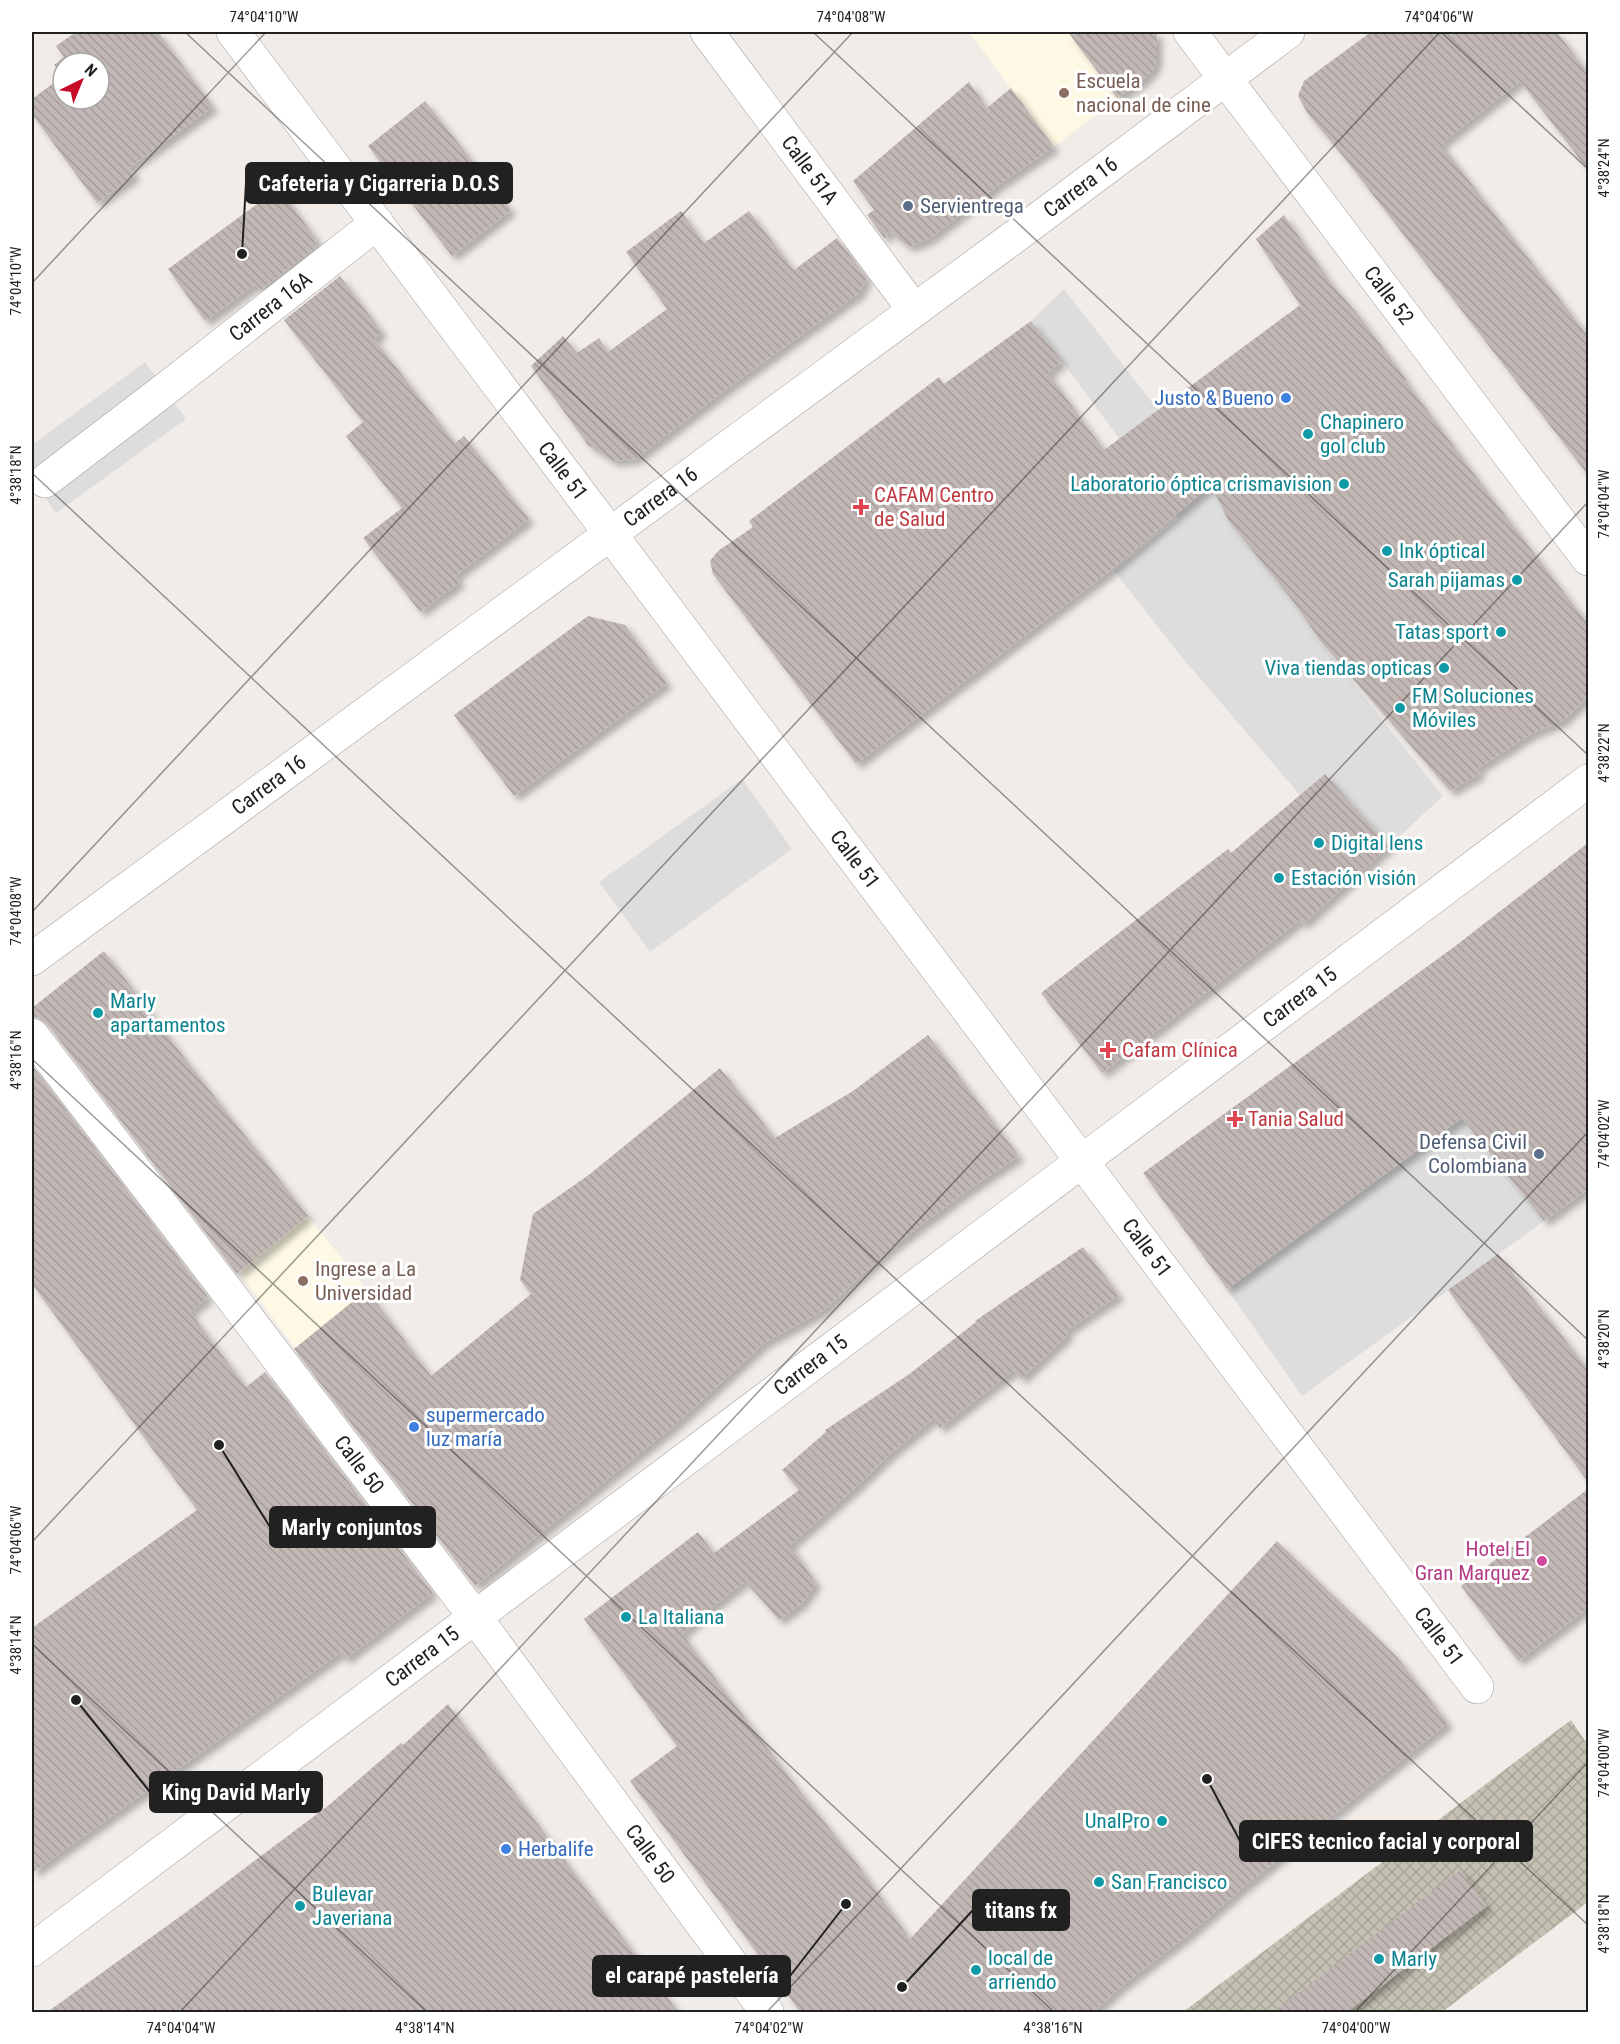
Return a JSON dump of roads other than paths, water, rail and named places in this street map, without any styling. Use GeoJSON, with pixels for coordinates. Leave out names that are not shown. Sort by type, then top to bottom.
{"type":"FeatureCollection","features":[{"type":"Feature","properties":{"kind":"street","name":"Calle 51"},"geometry":{"type":"LineString","coordinates":[[233,32],[1477,1687]]}},
{"type":"Feature","properties":{"kind":"street","name":"Calle 51A"},"geometry":{"type":"LineString","coordinates":[[707,32],[914,310]]}},
{"type":"Feature","properties":{"kind":"street","name":"Calle 52"},"geometry":{"type":"LineString","coordinates":[[1190,32],[1588,559]]}},
{"type":"Feature","properties":{"kind":"street","name":"Carrera 16"},"geometry":{"type":"LineString","coordinates":[[32,959],[611,534],[1288,32]]}},
{"type":"Feature","properties":{"kind":"street","name":"Carrera 16A"},"geometry":{"type":"LineString","coordinates":[[45,481],[377,223]]}},
{"type":"Feature","properties":{"kind":"street","name":"Carrera 15"},"geometry":{"type":"LineString","coordinates":[[32,1950],[1588,781]]}},
{"type":"Feature","properties":{"kind":"street","name":"Calle 50"},"geometry":{"type":"LineString","coordinates":[[32,1035],[475,1617],[767,2013]]}},
{"type":"Feature","properties":{"kind":"place","name":"Escuela nacional de cine"},"geometry":{"type":"Point","coordinates":[1064,93]}},
{"type":"Feature","properties":{"kind":"place","name":"Servientrega"},"geometry":{"type":"Point","coordinates":[908,206]}},
{"type":"Feature","properties":{"kind":"place","name":"Cafeteria y Cigarreria D.O.S"},"geometry":{"type":"Point","coordinates":[242,254]}},
{"type":"Feature","properties":{"kind":"place","name":"Justo & Bueno"},"geometry":{"type":"Point","coordinates":[1286,398]}},
{"type":"Feature","properties":{"kind":"place","name":"Chapinero gol club"},"geometry":{"type":"Point","coordinates":[1308,434]}},
{"type":"Feature","properties":{"kind":"place","name":"Laboratorio óptica crismavision"},"geometry":{"type":"Point","coordinates":[1344,484]}},
{"type":"Feature","properties":{"kind":"place","name":"CAFAM Centro de Salud"},"geometry":{"type":"Point","coordinates":[861,507]}},
{"type":"Feature","properties":{"kind":"place","name":"Ink óptical"},"geometry":{"type":"Point","coordinates":[1387,551]}},
{"type":"Feature","properties":{"kind":"place","name":"Sarah pijamas"},"geometry":{"type":"Point","coordinates":[1517,580]}},
{"type":"Feature","properties":{"kind":"place","name":"Tatas sport"},"geometry":{"type":"Point","coordinates":[1501,632]}},
{"type":"Feature","properties":{"kind":"place","name":"Viva tiendas opticas"},"geometry":{"type":"Point","coordinates":[1444,668]}},
{"type":"Feature","properties":{"kind":"place","name":"FM Soluciones Móviles"},"geometry":{"type":"Point","coordinates":[1400,708]}},
{"type":"Feature","properties":{"kind":"place","name":"Digital lens"},"geometry":{"type":"Point","coordinates":[1319,843]}},
{"type":"Feature","properties":{"kind":"place","name":"Estación visión"},"geometry":{"type":"Point","coordinates":[1279,878]}},
{"type":"Feature","properties":{"kind":"place","name":"Marly apartamentos"},"geometry":{"type":"Point","coordinates":[98,1013]}},
{"type":"Feature","properties":{"kind":"place","name":"Cafam Clínica"},"geometry":{"type":"Point","coordinates":[1108,1050]}},
{"type":"Feature","properties":{"kind":"place","name":"Tania Salud"},"geometry":{"type":"Point","coordinates":[1235,1119]}},
{"type":"Feature","properties":{"kind":"place","name":"Defensa Civil Colombiana"},"geometry":{"type":"Point","coordinates":[1539,1154]}},
{"type":"Feature","properties":{"kind":"place","name":"Ingrese a La Universidad"},"geometry":{"type":"Point","coordinates":[303,1281]}},
{"type":"Feature","properties":{"kind":"place","name":"supermercado luz maría"},"geometry":{"type":"Point","coordinates":[414,1427]}},
{"type":"Feature","properties":{"kind":"place","name":"Marly conjuntos"},"geometry":{"type":"Point","coordinates":[219,1445]}},
{"type":"Feature","properties":{"kind":"place","name":"Hotel El Gran Marquez"},"geometry":{"type":"Point","coordinates":[1542,1561]}},
{"type":"Feature","properties":{"kind":"place","name":"La Italiana"},"geometry":{"type":"Point","coordinates":[626,1617]}},
{"type":"Feature","properties":{"kind":"place","name":"King David Marly"},"geometry":{"type":"Point","coordinates":[76,1700]}},
{"type":"Feature","properties":{"kind":"place","name":"CIFES tecnico facial y corporal"},"geometry":{"type":"Point","coordinates":[1207,1779]}},
{"type":"Feature","properties":{"kind":"place","name":"UnalPro"},"geometry":{"type":"Point","coordinates":[1162,1821]}},
{"type":"Feature","properties":{"kind":"place","name":"Herbalife"},"geometry":{"type":"Point","coordinates":[506,1849]}},
{"type":"Feature","properties":{"kind":"place","name":"San Francisco"},"geometry":{"type":"Point","coordinates":[1099,1882]}},
{"type":"Feature","properties":{"kind":"place","name":"el carapé pastelería"},"geometry":{"type":"Point","coordinates":[846,1904]}},
{"type":"Feature","properties":{"kind":"place","name":"Bulevar Javeriana"},"geometry":{"type":"Point","coordinates":[300,1906]}},
{"type":"Feature","properties":{"kind":"place","name":"Marly"},"geometry":{"type":"Point","coordinates":[1379,1959]}},
{"type":"Feature","properties":{"kind":"place","name":"local de arriendo"},"geometry":{"type":"Point","coordinates":[976,1970]}},
{"type":"Feature","properties":{"kind":"place","name":"titans fx"},"geometry":{"type":"Point","coordinates":[902,1987]}}]}
